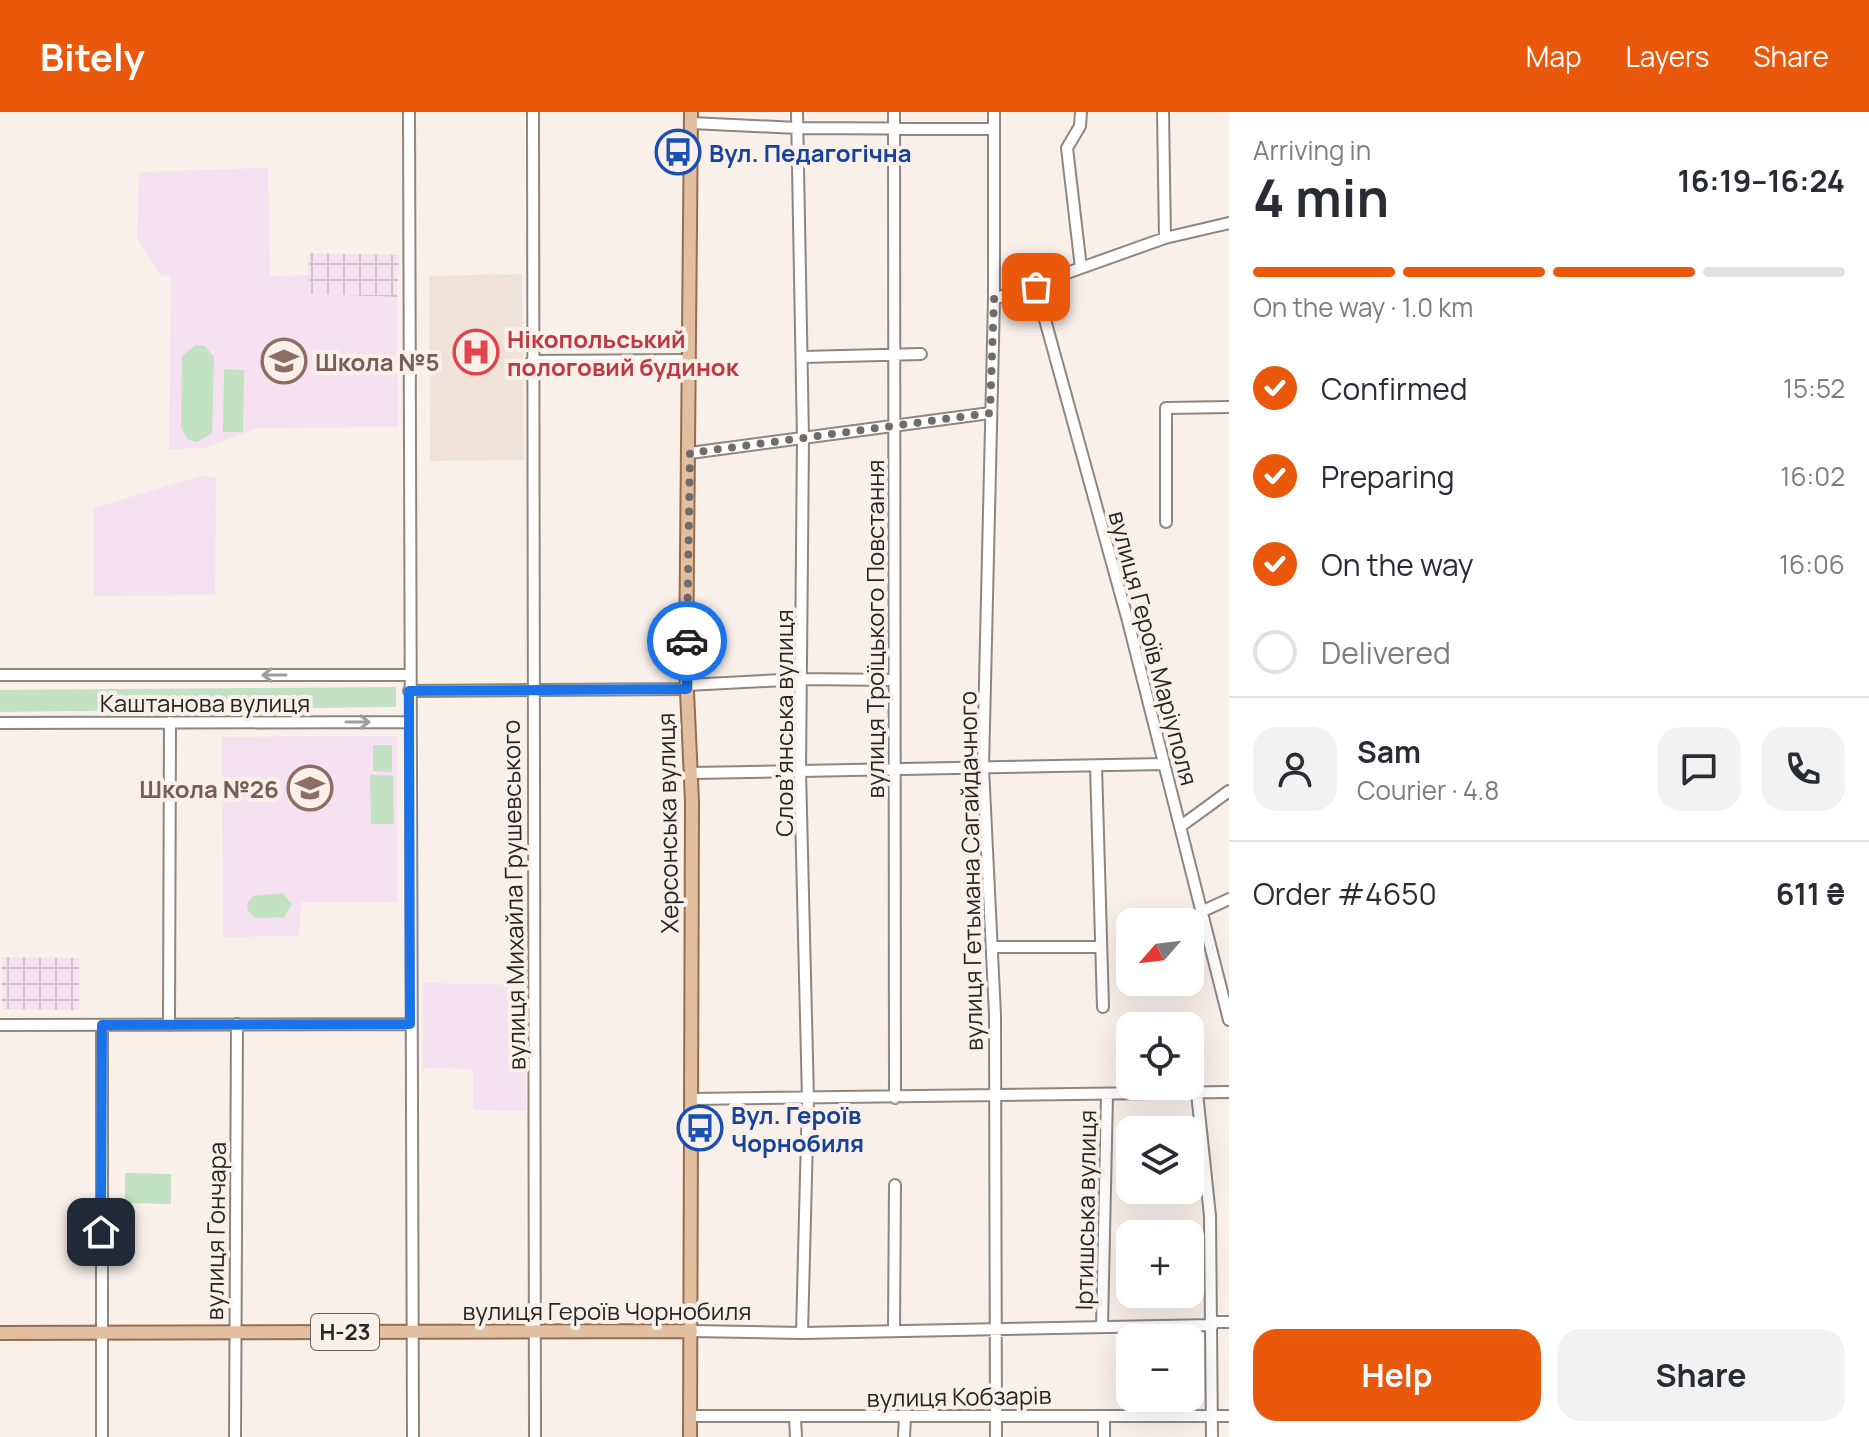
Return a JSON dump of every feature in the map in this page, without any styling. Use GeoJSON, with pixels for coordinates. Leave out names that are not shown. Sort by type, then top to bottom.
{"type":"FeatureCollection","features":[{"type":"Feature","properties":{"kind":"main road","name":"Херсонська вулиця"},"geometry":{"type":"LineString","coordinates":[[690,1437],[692,773],[687,687],[691,117]]}},
{"type":"Feature","properties":{"kind":"main road","name":"вулиця Героїв Чорнобиля"},"geometry":{"type":"LineString","coordinates":[[0,1333],[691,1331]]}},
{"type":"Feature","properties":{"kind":"street"},"geometry":{"type":"LineString","coordinates":[[409,112],[408,675],[413,1437]]}},
{"type":"Feature","properties":{"kind":"street","name":"вулиця Михайла Грушевського"},"geometry":{"type":"LineString","coordinates":[[533,112],[531,690],[537,1331],[535,1437]]}},
{"type":"Feature","properties":{"kind":"street","name":"Словʼянська вулиця"},"geometry":{"type":"LineString","coordinates":[[797,112],[803,439],[800,771],[808,1099],[802,1333]]}},
{"type":"Feature","properties":{"kind":"street","name":"вулиця Троїцького Повстання"},"geometry":{"type":"LineString","coordinates":[[894,112],[892,680],[895,1098]]}},
{"type":"Feature","properties":{"kind":"street","name":"вулиця Гетьмана Сагайдачного"},"geometry":{"type":"LineString","coordinates":[[994,112],[994,299],[983,768],[993,947],[996,1437]]}},
{"type":"Feature","properties":{"kind":"street"},"geometry":{"type":"LineString","coordinates":[[1081,112],[1080,126],[1067,148],[1081,268]]}},
{"type":"Feature","properties":{"kind":"street"},"geometry":{"type":"LineString","coordinates":[[1163,112],[1165,238]]}},
{"type":"Feature","properties":{"kind":"street"},"geometry":{"type":"LineString","coordinates":[[691,117],[797,128],[994,129]]}},
{"type":"Feature","properties":{"kind":"street"},"geometry":{"type":"LineString","coordinates":[[994,299],[1036,287],[1165,238],[1229,223]]}},
{"type":"Feature","properties":{"kind":"street","name":"вулиця Героїв Маріуполя"},"geometry":{"type":"LineString","coordinates":[[1036,287],[1061,369],[1202,908]]}},
{"type":"Feature","properties":{"kind":"street"},"geometry":{"type":"LineString","coordinates":[[802,357],[921,354]]}},
{"type":"Feature","properties":{"kind":"street"},"geometry":{"type":"LineString","coordinates":[[532,361],[690,360]]}},
{"type":"Feature","properties":{"kind":"street"},"geometry":{"type":"LineString","coordinates":[[1166,522],[1166,408],[1229,407]]}},
{"type":"Feature","properties":{"kind":"street"},"geometry":{"type":"LineString","coordinates":[[690,453],[990,413]]}},
{"type":"Feature","properties":{"kind":"street","name":"Каштанова вулиця"},"geometry":{"type":"LineString","coordinates":[[0,675],[408,675]]}},
{"type":"Feature","properties":{"kind":"street"},"geometry":{"type":"LineString","coordinates":[[409,691],[687,687],[803,679],[892,680]]}},
{"type":"Feature","properties":{"kind":"street"},"geometry":{"type":"LineString","coordinates":[[169,1025],[170,722]]}},
{"type":"Feature","properties":{"kind":"street","name":"Каштанова вулиця"},"geometry":{"type":"LineString","coordinates":[[0,723],[409,722]]}},
{"type":"Feature","properties":{"kind":"street"},"geometry":{"type":"LineString","coordinates":[[692,773],[1164,764]]}},
{"type":"Feature","properties":{"kind":"street"},"geometry":{"type":"LineString","coordinates":[[1096,766],[1103,1007]]}},
{"type":"Feature","properties":{"kind":"street"},"geometry":{"type":"LineString","coordinates":[[1181,826],[1229,791]]}},
{"type":"Feature","properties":{"kind":"street"},"geometry":{"type":"LineString","coordinates":[[1204,911],[1229,899]]}},
{"type":"Feature","properties":{"kind":"street","name":"вулиця Героїв Маріуполя"},"geometry":{"type":"LineString","coordinates":[[1204,915],[1229,1020]]}},
{"type":"Feature","properties":{"kind":"street"},"geometry":{"type":"LineString","coordinates":[[993,947],[1101,947]]}},
{"type":"Feature","properties":{"kind":"street","name":"вулиця Гончара"},"geometry":{"type":"LineString","coordinates":[[235,1437],[237,1024]]}},
{"type":"Feature","properties":{"kind":"street"},"geometry":{"type":"LineString","coordinates":[[0,1025],[410,1024]]}},
{"type":"Feature","properties":{"kind":"street"},"geometry":{"type":"LineString","coordinates":[[102,1025],[102,1437]]}},
{"type":"Feature","properties":{"kind":"street"},"geometry":{"type":"LineString","coordinates":[[1204,1093],[1229,1092]]}},
{"type":"Feature","properties":{"kind":"street","name":"Іртишська вулиця"},"geometry":{"type":"LineString","coordinates":[[1102,1327],[1107,1095]]}},
{"type":"Feature","properties":{"kind":"street"},"geometry":{"type":"LineString","coordinates":[[691,1099],[1116,1095]]}},
{"type":"Feature","properties":{"kind":"street"},"geometry":{"type":"LineString","coordinates":[[1198,1100],[1210,1216],[1212,1437]]}},
{"type":"Feature","properties":{"kind":"street"},"geometry":{"type":"LineString","coordinates":[[894,1331],[895,1185]]}},
{"type":"Feature","properties":{"kind":"street","name":"вулиця Героїв Чорнобиля"},"geometry":{"type":"LineString","coordinates":[[691,1331],[994,1330],[1229,1322]]}},
{"type":"Feature","properties":{"kind":"street","name":"вулиця Кобзарів"},"geometry":{"type":"LineString","coordinates":[[690,1416],[905,1417],[997,1413],[1229,1416]]}},
{"type":"Feature","properties":{"kind":"street"},"geometry":{"type":"LineString","coordinates":[[1104,1416],[1104,1437]]}},
{"type":"Feature","properties":{"kind":"street"},"geometry":{"type":"LineString","coordinates":[[904,1437],[905,1417]]}},
{"type":"Feature","properties":{"kind":"street"},"geometry":{"type":"LineString","coordinates":[[795,1418],[796,1437]]}},
{"type":"Feature","properties":{"kind":"shaded area","name":"Школа №5"},"geometry":{"type":"Polygon","coordinates":[[[268,168],[270,276],[309,275],[309,294],[397,297],[398,427],[257,428],[205,448],[169,449],[171,276],[160,275],[137,238],[139,172],[268,168]]]}},
{"type":"Feature","properties":{"kind":"shaded area"},"geometry":{"type":"Polygon","coordinates":[[[309,253],[399,255],[397,297],[308,294],[309,253]]]}},
{"type":"Feature","properties":{"kind":"shaded area","name":"Нікопольський пологовий будинок"},"geometry":{"type":"Polygon","coordinates":[[[522,274],[524,460],[430,461],[429,276],[522,274]]]}},
{"type":"Feature","properties":{"kind":"shaded area"},"geometry":{"type":"Polygon","coordinates":[[[201,476],[216,477],[215,595],[94,596],[94,508],[201,476]]]}},
{"type":"Feature","properties":{"kind":"shaded area","name":"Школа №26"},"geometry":{"type":"Polygon","coordinates":[[[397,736],[397,902],[301,902],[299,936],[223,937],[222,737],[397,736]]]}},
{"type":"Feature","properties":{"kind":"shaded area"},"geometry":{"type":"Polygon","coordinates":[[[2,957],[79,958],[79,1010],[2,1009],[2,957]]]}},
{"type":"Feature","properties":{"kind":"shaded area"},"geometry":{"type":"Polygon","coordinates":[[[423,983],[526,985],[526,1111],[473,1110],[473,1069],[423,1068],[423,983]]]}},
{"type":"Feature","properties":{"kind":"green space"},"geometry":{"type":"Polygon","coordinates":[[[196,345],[205,346],[214,357],[212,433],[197,442],[188,440],[181,428],[182,356],[196,345]]]}},
{"type":"Feature","properties":{"kind":"green space"},"geometry":{"type":"Polygon","coordinates":[[[224,369],[244,370],[243,432],[223,432],[224,369]]]}},
{"type":"Feature","properties":{"kind":"green space"},"geometry":{"type":"Polygon","coordinates":[[[396,687],[396,707],[0,712],[0,690],[396,687]]]}},
{"type":"Feature","properties":{"kind":"green space"},"geometry":{"type":"Polygon","coordinates":[[[373,745],[392,745],[392,772],[373,771],[373,745]]]}},
{"type":"Feature","properties":{"kind":"green space"},"geometry":{"type":"Polygon","coordinates":[[[370,775],[393,775],[394,824],[371,824],[370,775]]]}},
{"type":"Feature","properties":{"kind":"green space"},"geometry":{"type":"Polygon","coordinates":[[[282,893],[292,904],[284,917],[256,918],[248,911],[247,903],[253,896],[282,893]]]}},
{"type":"Feature","properties":{"kind":"green space"},"geometry":{"type":"Polygon","coordinates":[[[125,1173],[171,1174],[171,1204],[125,1203],[125,1173]]]}},
{"type":"Feature","properties":{"kind":"way so far"},"geometry":{"type":"LineString","coordinates":[[687,641],[690,453],[990,413],[994,299],[1036,287]]}},
{"type":"Feature","properties":{"kind":"place","name":"Вул. Педагогічна"},"geometry":{"type":"Point","coordinates":[678,152]}},
{"type":"Feature","properties":{"kind":"place","name":"Нікопольський пологовий будинок"},"geometry":{"type":"Point","coordinates":[476,352]}},
{"type":"Feature","properties":{"kind":"place","name":"Школа №5"},"geometry":{"type":"Point","coordinates":[284,361]}},
{"type":"Feature","properties":{"kind":"place","name":"Школа №26"},"geometry":{"type":"Point","coordinates":[310,788]}},
{"type":"Feature","properties":{"kind":"place","name":"Вул. Героїв Чорнобиля"},"geometry":{"type":"Point","coordinates":[700,1128]}},
{"type":"Feature","properties":{"kind":"route"},"geometry":{"type":"LineString","coordinates":[[101,1232],[102,1025],[410,1024],[409,691],[687,689],[687,641]]}}]}
